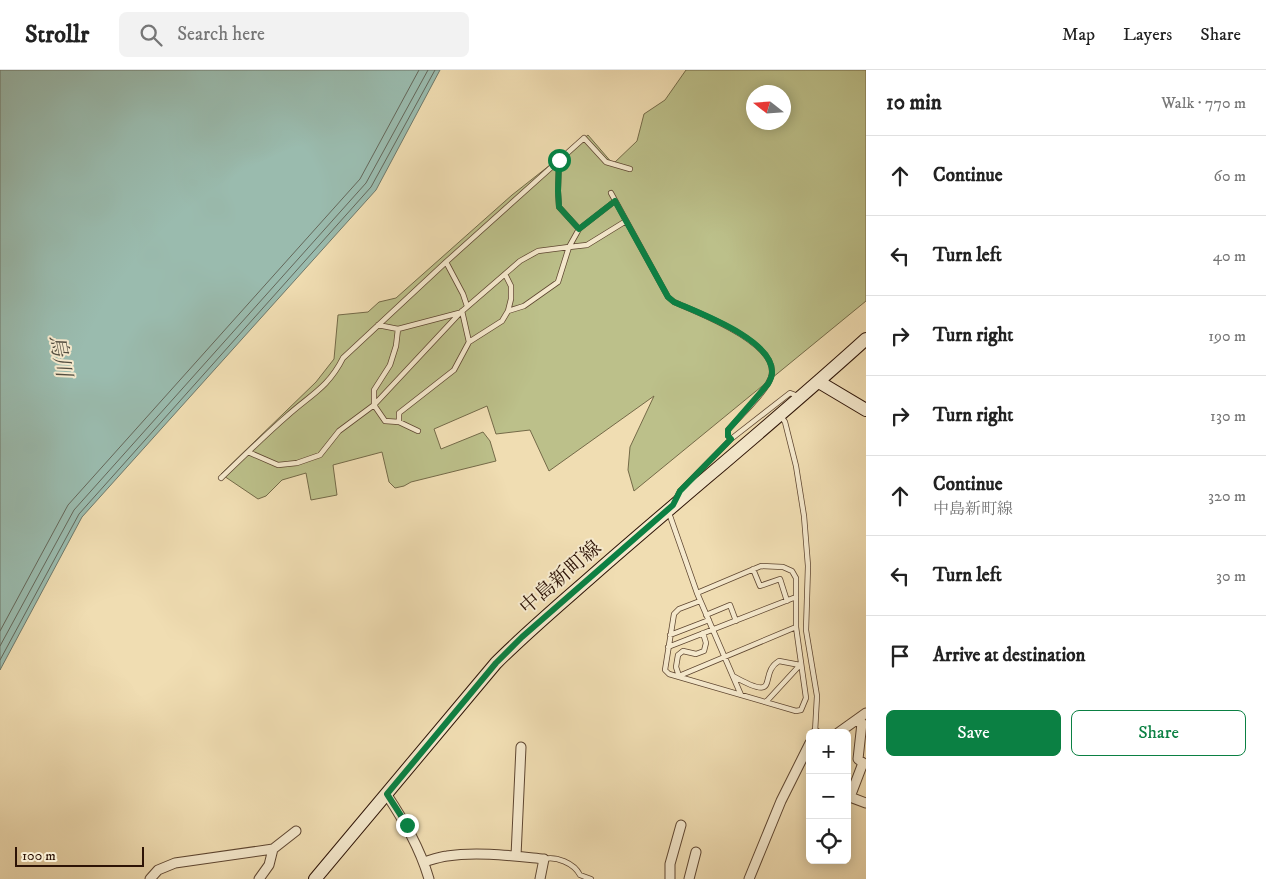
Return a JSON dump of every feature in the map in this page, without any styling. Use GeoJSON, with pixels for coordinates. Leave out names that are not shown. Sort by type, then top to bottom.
{"type":"FeatureCollection","features":[{"type":"Feature","properties":{"kind":"main road","name":"中島新町線"},"geometry":{"type":"LineString","coordinates":[[315,879],[503,656],[522,637],[670,507],[819,382],[866,339]]}},
{"type":"Feature","properties":{"kind":"main road"},"geometry":{"type":"LineString","coordinates":[[819,382],[866,410]]}},
{"type":"Feature","properties":{"kind":"street"},"geometry":{"type":"LineString","coordinates":[[844,729],[866,714]]}},
{"type":"Feature","properties":{"kind":"street"},"geometry":{"type":"LineString","coordinates":[[857,720],[862,723],[858,759],[864,764],[850,796],[866,803]]}},
{"type":"Feature","properties":{"kind":"street"},"geometry":{"type":"LineString","coordinates":[[516,856],[521,747]]}},
{"type":"Feature","properties":{"kind":"street"},"geometry":{"type":"LineString","coordinates":[[749,879],[781,801],[806,751]]}},
{"type":"Feature","properties":{"kind":"street"},"geometry":{"type":"LineString","coordinates":[[387,794],[407,825],[430,879]]}},
{"type":"Feature","properties":{"kind":"street"},"geometry":{"type":"LineString","coordinates":[[670,879],[670,864],[681,825]]}},
{"type":"Feature","properties":{"kind":"street"},"geometry":{"type":"LineString","coordinates":[[150,879],[158,870],[175,863],[273,850],[296,830]]}},
{"type":"Feature","properties":{"kind":"street"},"geometry":{"type":"LineString","coordinates":[[259,879],[270,865],[273,850]]}},
{"type":"Feature","properties":{"kind":"street"},"geometry":{"type":"LineString","coordinates":[[689,879],[696,852]]}},
{"type":"Feature","properties":{"kind":"street"},"geometry":{"type":"LineString","coordinates":[[424,862],[447,856],[516,856],[544,859],[540,879]]}},
{"type":"Feature","properties":{"kind":"lane"},"geometry":{"type":"LineString","coordinates":[[221,478],[289,414],[322,389],[336,373],[343,358],[584,138],[606,162],[630,169]]}},
{"type":"Feature","properties":{"kind":"lane"},"geometry":{"type":"LineString","coordinates":[[559,160],[559,207],[579,229]]}},
{"type":"Feature","properties":{"kind":"lane"},"geometry":{"type":"LineString","coordinates":[[611,193],[668,297],[674,302],[737,331],[752,341],[767,355],[772,371],[771,377],[768,384],[728,430],[728,436],[731,439]]}},
{"type":"Feature","properties":{"kind":"lane"},"geometry":{"type":"LineString","coordinates":[[508,311],[524,306],[558,282],[569,247],[579,229],[615,201]]}},
{"type":"Feature","properties":{"kind":"lane"},"geometry":{"type":"LineString","coordinates":[[248,452],[278,465],[298,463],[320,455],[339,431],[374,406],[467,306],[520,261],[538,251],[587,245],[626,220]]}},
{"type":"Feature","properties":{"kind":"lane"},"geometry":{"type":"LineString","coordinates":[[446,262],[464,294],[467,306]]}},
{"type":"Feature","properties":{"kind":"lane"},"geometry":{"type":"LineString","coordinates":[[399,422],[399,413],[454,370],[469,342],[502,321],[508,311],[511,299],[511,286],[505,274]]}},
{"type":"Feature","properties":{"kind":"lane"},"geometry":{"type":"LineString","coordinates":[[378,326],[398,329],[461,312]]}},
{"type":"Feature","properties":{"kind":"lane"},"geometry":{"type":"LineString","coordinates":[[461,312],[469,342]]}},
{"type":"Feature","properties":{"kind":"lane"},"geometry":{"type":"LineString","coordinates":[[398,329],[396,346],[390,365],[374,390],[374,406],[385,421],[399,422],[418,430]]}},
{"type":"Feature","properties":{"kind":"lane"},"geometry":{"type":"LineString","coordinates":[[741,695],[700,601],[670,507],[680,491],[731,439],[790,393],[800,397]]}},
{"type":"Feature","properties":{"kind":"lane"},"geometry":{"type":"LineString","coordinates":[[780,415],[785,422],[796,466],[804,516],[808,566],[806,630],[817,696],[815,729]]}},
{"type":"Feature","properties":{"kind":"lane"},"geometry":{"type":"LineString","coordinates":[[697,593],[761,566],[783,567],[792,571],[796,578],[796,627],[806,698],[801,710],[796,711],[669,674],[665,670],[674,614],[679,609],[700,601]]}},
{"type":"Feature","properties":{"kind":"lane"},"geometry":{"type":"LineString","coordinates":[[753,569],[760,586],[780,579],[787,601]]}},
{"type":"Feature","properties":{"kind":"lane"},"geometry":{"type":"LineString","coordinates":[[668,647],[796,597]]}},
{"type":"Feature","properties":{"kind":"lane"},"geometry":{"type":"LineString","coordinates":[[706,615],[730,605],[736,620]]}},
{"type":"Feature","properties":{"kind":"lane"},"geometry":{"type":"LineString","coordinates":[[670,636],[709,620]]}},
{"type":"Feature","properties":{"kind":"lane"},"geometry":{"type":"LineString","coordinates":[[678,676],[796,627]]}},
{"type":"Feature","properties":{"kind":"lane"},"geometry":{"type":"LineString","coordinates":[[678,676],[676,667],[678,655],[683,651],[696,654],[704,651],[706,643],[703,633]]}},
{"type":"Feature","properties":{"kind":"lane"},"geometry":{"type":"LineString","coordinates":[[733,676],[752,687],[759,688],[765,687],[768,683],[773,664],[779,661],[800,665]]}},
{"type":"Feature","properties":{"kind":"lane"},"geometry":{"type":"LineString","coordinates":[[766,702],[800,665]]}},
{"type":"Feature","properties":{"kind":"lane"},"geometry":{"type":"LineString","coordinates":[[544,859],[552,857],[565,862],[578,870],[580,874],[591,879]]}},
{"type":"Feature","properties":{"kind":"green space"},"geometry":{"type":"Polygon","coordinates":[[[686,70],[866,70],[866,301],[634,491],[628,470],[630,447],[654,396],[549,471],[530,430],[496,434],[487,406],[434,429],[441,449],[483,432],[490,441],[496,461],[411,482],[404,486],[395,488],[389,482],[382,452],[333,465],[337,495],[311,500],[306,473],[282,480],[266,496],[258,499],[221,474],[316,382],[334,359],[338,315],[368,312],[379,302],[396,298],[512,195],[588,135],[613,164],[637,141],[644,114],[665,100],[686,70]]]}},
{"type":"Feature","properties":{"kind":"water","name":"烏川"},"geometry":{"type":"Polygon","coordinates":[[[0,70],[440,70],[376,190],[82,517],[0,670],[0,70]]]}},
{"type":"Feature","properties":{"kind":"route"},"geometry":{"type":"LineString","coordinates":[[407,825],[387,794],[496,663],[522,637],[673,505],[680,491],[731,439],[728,436],[728,430],[768,384],[771,377],[772,371],[767,355],[752,341],[737,331],[674,302],[668,297],[615,201],[579,229],[559,207],[559,160]]}}]}
